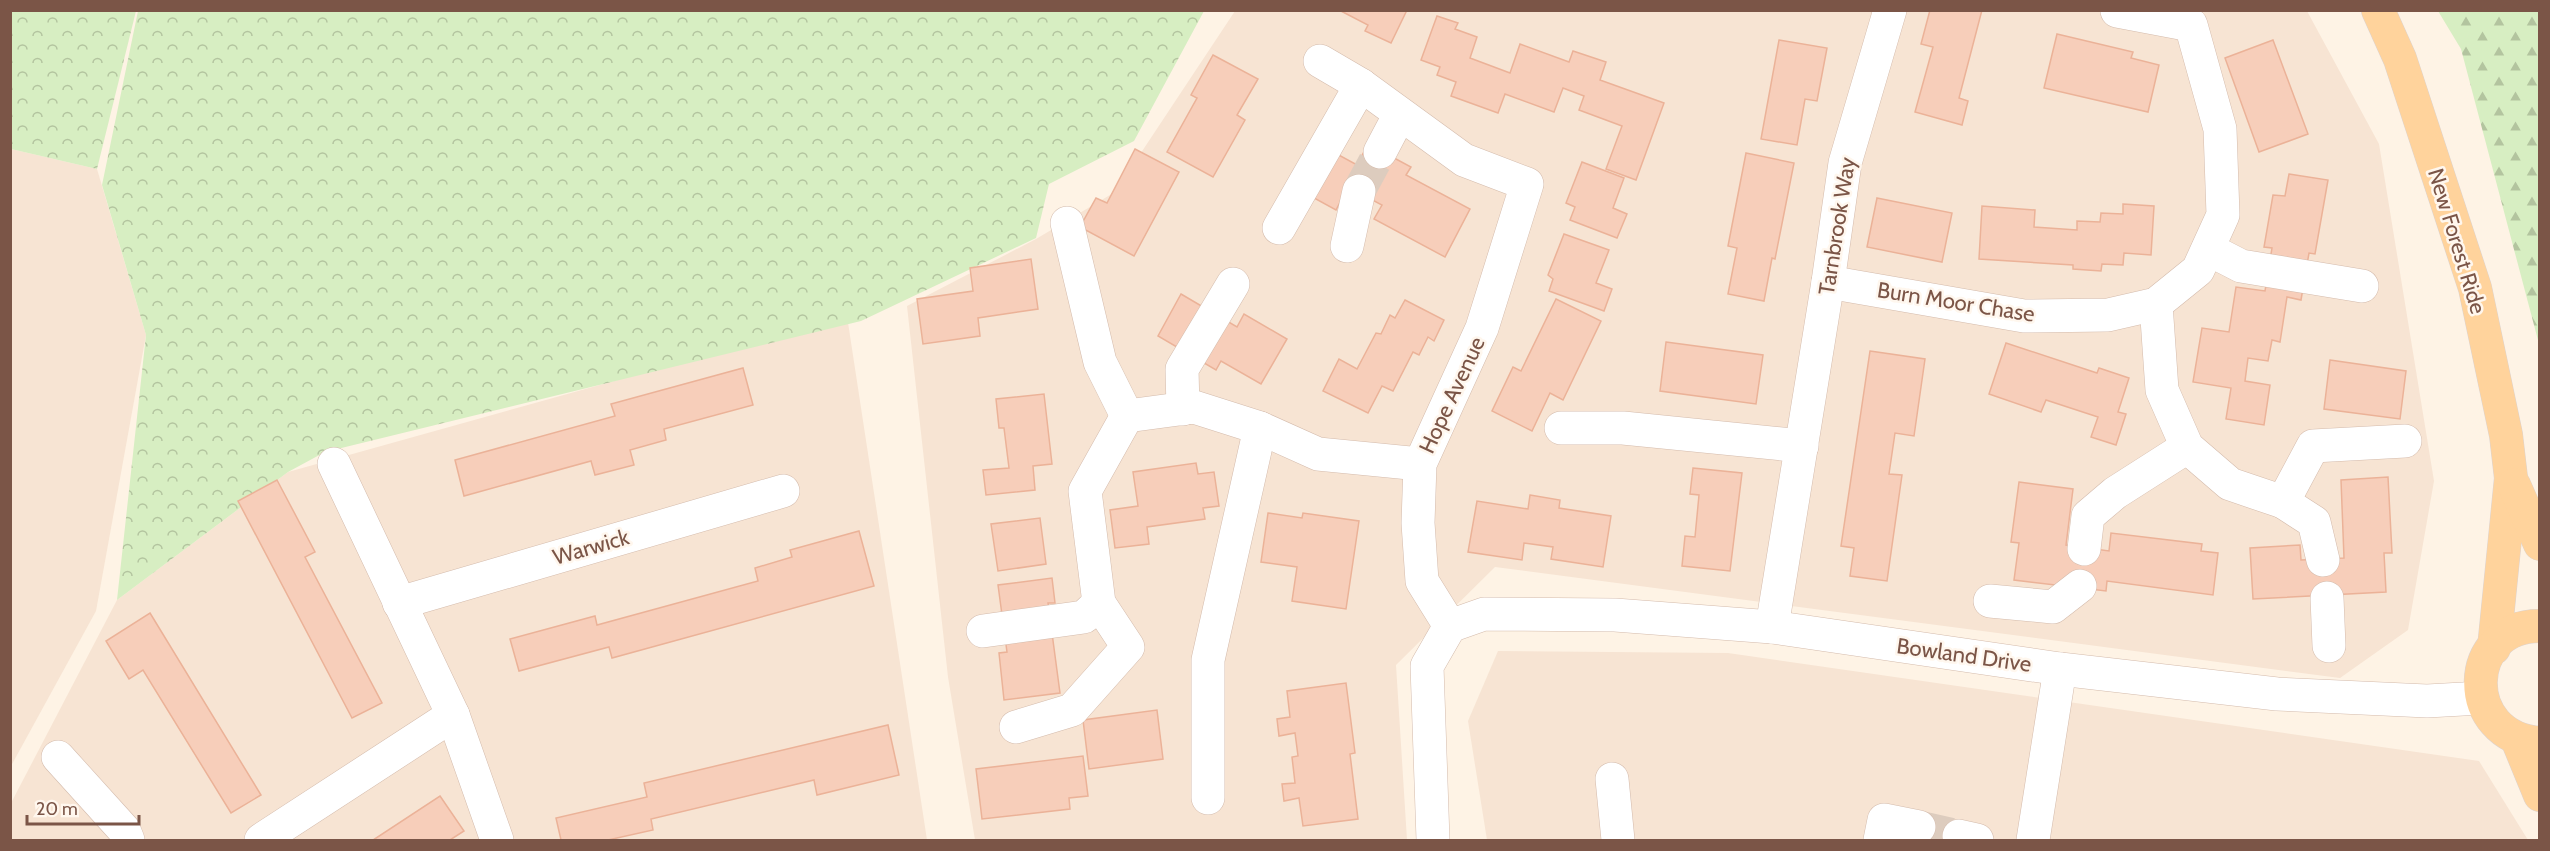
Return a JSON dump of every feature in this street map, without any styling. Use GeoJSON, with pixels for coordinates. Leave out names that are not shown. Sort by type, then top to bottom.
{"type":"FeatureCollection","features":[{"type":"Feature","properties":{"kind":"main road","name":"New Forest Ride"},"geometry":{"type":"LineString","coordinates":[[2378,10],[2400,59],[2475,288],[2506,435],[2511,478],[2494,648]]}},
{"type":"Feature","properties":{"kind":"main road","name":"New Forest Ride"},"geometry":{"type":"LineString","coordinates":[[2511,478],[2540,544]]}},
{"type":"Feature","properties":{"kind":"main road"},"geometry":{"type":"LineString","coordinates":[[2540,626],[2526,626],[2504,636],[2483,665],[2480,685],[2481,698],[2490,717],[2502,730],[2528,741],[2540,795]]}},
{"type":"Feature","properties":{"kind":"street","name":"Tarnbrook Way"},"geometry":{"type":"LineString","coordinates":[[1772,627],[1845,163],[1890,10]]}},
{"type":"Feature","properties":{"kind":"street","name":"Burn Moor Chase"},"geometry":{"type":"LineString","coordinates":[[1828,282],[2024,316],[2108,315],[2156,304],[2198,270],[2223,215],[2220,129],[2191,25],[2117,11]]}},
{"type":"Feature","properties":{"kind":"street","name":"Hope Avenue"},"geometry":{"type":"LineString","coordinates":[[1320,61],[1361,85],[1464,160],[1527,184],[1482,328],[1420,464],[1418,523],[1422,581],[1450,626]]}},
{"type":"Feature","properties":{"kind":"street"},"geometry":{"type":"LineString","coordinates":[[1279,228],[1361,85]]}},
{"type":"Feature","properties":{"kind":"street"},"geometry":{"type":"LineString","coordinates":[[1380,152],[1400,114]]}},
{"type":"Feature","properties":{"kind":"street"},"geometry":{"type":"LineString","coordinates":[[1347,246],[1359,190]]}},
{"type":"Feature","properties":{"kind":"street"},"geometry":{"type":"LineString","coordinates":[[1067,223],[1100,362],[1127,416]]}},
{"type":"Feature","properties":{"kind":"street"},"geometry":{"type":"LineString","coordinates":[[2208,249],[2241,266],[2362,286]]}},
{"type":"Feature","properties":{"kind":"street"},"geometry":{"type":"LineString","coordinates":[[1183,409],[1182,369],[1233,284]]}},
{"type":"Feature","properties":{"kind":"street"},"geometry":{"type":"LineString","coordinates":[[2156,304],[2162,390],[2187,447],[2230,484],[2283,502],[2314,522],[2323,560]]}},
{"type":"Feature","properties":{"kind":"street"},"geometry":{"type":"LineString","coordinates":[[1127,416],[1194,408],[1260,428],[1318,454],[1420,464]]}},
{"type":"Feature","properties":{"kind":"street"},"geometry":{"type":"LineString","coordinates":[[1016,727],[1072,710],[1128,647],[1099,603],[1085,491],[1127,416]]}},
{"type":"Feature","properties":{"kind":"street"},"geometry":{"type":"LineString","coordinates":[[1208,798],[1208,660],[1260,428]]}},
{"type":"Feature","properties":{"kind":"street"},"geometry":{"type":"LineString","coordinates":[[1562,428],[1623,428],[1802,446]]}},
{"type":"Feature","properties":{"kind":"street"},"geometry":{"type":"LineString","coordinates":[[2283,502],[2313,446],[2404,441]]}},
{"type":"Feature","properties":{"kind":"street"},"geometry":{"type":"LineString","coordinates":[[2084,549],[2088,516],[2115,493],[2187,447]]}},
{"type":"Feature","properties":{"kind":"street"},"geometry":{"type":"LineString","coordinates":[[334,464],[453,716],[497,840]]}},
{"type":"Feature","properties":{"kind":"street","name":"Warwick"},"geometry":{"type":"LineString","coordinates":[[399,603],[783,491]]}},
{"type":"Feature","properties":{"kind":"street"},"geometry":{"type":"LineString","coordinates":[[1990,601],[2053,607],[2080,586]]}},
{"type":"Feature","properties":{"kind":"street"},"geometry":{"type":"LineString","coordinates":[[2327,598],[2329,646]]}},
{"type":"Feature","properties":{"kind":"street"},"geometry":{"type":"LineString","coordinates":[[983,631],[1084,617],[1099,603]]}},
{"type":"Feature","properties":{"kind":"street","name":"Bowland Drive"},"geometry":{"type":"LineString","coordinates":[[1450,626],[1484,614],[1615,615],[1772,627],[2060,669],[2277,694],[2427,701],[2481,698]]}},
{"type":"Feature","properties":{"kind":"street"},"geometry":{"type":"LineString","coordinates":[[1433,840],[1427,666],[1450,626]]}},
{"type":"Feature","properties":{"kind":"street"},"geometry":{"type":"LineString","coordinates":[[2033,840],[2060,669]]}},
{"type":"Feature","properties":{"kind":"street"},"geometry":{"type":"LineString","coordinates":[[261,840],[453,716]]}},
{"type":"Feature","properties":{"kind":"street"},"geometry":{"type":"LineString","coordinates":[[58,757],[124,830],[128,840]]}},
{"type":"Feature","properties":{"kind":"street"},"geometry":{"type":"LineString","coordinates":[[1612,779],[1618,840]]}},
{"type":"Feature","properties":{"kind":"street"},"geometry":{"type":"LineString","coordinates":[[1880,840],[1884,820],[1919,827]]}},
{"type":"Feature","properties":{"kind":"shaded area"},"geometry":{"type":"Polygon","coordinates":[[[1235,11],[2307,11],[2379,144],[2434,481],[2408,630],[2340,678],[1495,567],[1396,665],[1407,840],[975,840],[948,677],[907,306],[1036,239],[1115,192],[1235,11]]]}},
{"type":"Feature","properties":{"kind":"shaded area"},"geometry":{"type":"Polygon","coordinates":[[[11,149],[97,169],[146,335],[96,611],[11,766],[11,149]]]}},
{"type":"Feature","properties":{"kind":"shaded area"},"geometry":{"type":"Polygon","coordinates":[[[847,316],[927,840],[11,840],[10,805],[117,600],[288,472],[847,316]]]}},
{"type":"Feature","properties":{"kind":"shaded area"},"geometry":{"type":"Polygon","coordinates":[[[1498,651],[1728,653],[2479,761],[2528,840],[1487,840],[1468,721],[1498,651]]]}},
{"type":"Feature","properties":{"kind":"green space"},"geometry":{"type":"Polygon","coordinates":[[[11,10],[136,11],[97,169],[11,149],[11,10]]]}},
{"type":"Feature","properties":{"kind":"green space"},"geometry":{"type":"Polygon","coordinates":[[[138,11],[1204,11],[1134,141],[1049,184],[1036,238],[861,321],[325,452],[288,472],[117,600],[146,335],[102,185],[138,11]]]}},
{"type":"Feature","properties":{"kind":"green space"},"geometry":{"type":"Polygon","coordinates":[[[2438,11],[2539,11],[2539,344],[2461,49],[2438,11]]]}},
{"type":"Feature","properties":{"kind":"building"},"geometry":{"type":"Polygon","coordinates":[[[1339,10],[1407,10],[1391,43],[1365,31],[1368,25],[1339,10]]]}},
{"type":"Feature","properties":{"kind":"building"},"geometry":{"type":"Polygon","coordinates":[[[1930,10],[1982,10],[1959,98],[1968,101],[1962,125],[1915,112],[1933,47],[1921,44],[1930,10]]]}},
{"type":"Feature","properties":{"kind":"building"},"geometry":{"type":"Polygon","coordinates":[[[1437,16],[1458,23],[1455,29],[1477,37],[1470,58],[1510,73],[1520,44],[1569,62],[1573,51],[1606,62],[1600,80],[1664,103],[1636,180],[1606,169],[1622,126],[1579,110],[1584,96],[1563,88],[1554,112],[1505,94],[1498,113],[1451,96],[1456,82],[1437,75],[1440,67],[1421,60],[1437,16]]]}},
{"type":"Feature","properties":{"kind":"building"},"geometry":{"type":"Polygon","coordinates":[[[2057,34],[2133,52],[2131,58],[2159,65],[2148,112],[2044,88],[2057,34]]]}},
{"type":"Feature","properties":{"kind":"building"},"geometry":{"type":"Polygon","coordinates":[[[1779,40],[1827,48],[1817,101],[1805,99],[1797,145],[1761,139],[1779,40]]]}},
{"type":"Feature","properties":{"kind":"building"},"geometry":{"type":"Polygon","coordinates":[[[2273,40],[2308,134],[2259,152],[2225,58],[2273,40]]]}},
{"type":"Feature","properties":{"kind":"building"},"geometry":{"type":"Polygon","coordinates":[[[1213,55],[1258,79],[1237,115],[1245,120],[1213,177],[1167,152],[1197,98],[1191,95],[1213,55]]]}},
{"type":"Feature","properties":{"kind":"building"},"geometry":{"type":"Polygon","coordinates":[[[1368,144],[1411,167],[1406,175],[1470,209],[1445,257],[1374,219],[1382,205],[1348,187],[1336,210],[1314,198],[1337,154],[1357,165],[1368,144]]]}},
{"type":"Feature","properties":{"kind":"building"},"geometry":{"type":"Polygon","coordinates":[[[1135,149],[1179,172],[1134,256],[1080,227],[1096,198],[1107,203],[1135,149]]]}},
{"type":"Feature","properties":{"kind":"building"},"geometry":{"type":"Polygon","coordinates":[[[1746,153],[1794,163],[1775,259],[1772,258],[1764,301],[1728,294],[1737,248],[1728,246],[1746,153]]]}},
{"type":"Feature","properties":{"kind":"building"},"geometry":{"type":"Polygon","coordinates":[[[1582,162],[1624,178],[1613,208],[1627,214],[1617,238],[1570,220],[1575,207],[1566,203],[1582,162]]]}},
{"type":"Feature","properties":{"kind":"building"},"geometry":{"type":"Polygon","coordinates":[[[2289,174],[2328,180],[2315,254],[2309,253],[2301,300],[2287,297],[2280,342],[2272,340],[2268,361],[2248,358],[2245,381],[2270,385],[2264,425],[2226,419],[2231,388],[2193,382],[2202,328],[2229,332],[2236,287],[2265,291],[2272,248],[2264,247],[2273,195],[2285,196],[2289,174]]]}},
{"type":"Feature","properties":{"kind":"building"},"geometry":{"type":"Polygon","coordinates":[[[1877,198],[1952,213],[1942,262],[1867,247],[1877,198]]]}},
{"type":"Feature","properties":{"kind":"building"},"geometry":{"type":"Polygon","coordinates":[[[2123,204],[2154,206],[2151,255],[2124,253],[2123,265],[2102,264],[2101,271],[2073,269],[2073,265],[1979,259],[1982,206],[2035,210],[2034,227],[2077,230],[2077,221],[2100,222],[2101,213],[2123,214],[2123,204]]]}},
{"type":"Feature","properties":{"kind":"building"},"geometry":{"type":"Polygon","coordinates":[[[1564,234],[1609,250],[1596,283],[1612,289],[1604,311],[1549,291],[1553,279],[1548,275],[1564,234]]]}},
{"type":"Feature","properties":{"kind":"building"},"geometry":{"type":"Polygon","coordinates":[[[1031,259],[1038,309],[978,318],[980,336],[923,344],[917,299],[973,291],[970,268],[1031,259]]]}},
{"type":"Feature","properties":{"kind":"building"},"geometry":{"type":"Polygon","coordinates":[[[1181,294],[1237,327],[1244,314],[1287,339],[1261,384],[1221,361],[1216,370],[1158,336],[1181,294]]]}},
{"type":"Feature","properties":{"kind":"building"},"geometry":{"type":"Polygon","coordinates":[[[1556,299],[1601,321],[1563,400],[1550,393],[1532,431],[1492,411],[1513,367],[1521,371],[1556,299]]]}},
{"type":"Feature","properties":{"kind":"building"},"geometry":{"type":"Polygon","coordinates":[[[1405,300],[1444,320],[1434,341],[1428,337],[1419,355],[1413,352],[1393,391],[1382,386],[1368,413],[1323,391],[1339,359],[1357,369],[1376,333],[1381,334],[1390,315],[1395,318],[1405,300]]]}},
{"type":"Feature","properties":{"kind":"building"},"geometry":{"type":"Polygon","coordinates":[[[1666,342],[1763,355],[1756,404],[1660,391],[1666,342]]]}},
{"type":"Feature","properties":{"kind":"building"},"geometry":{"type":"Polygon","coordinates":[[[2006,343],[2097,373],[2099,368],[2129,378],[2118,412],[2126,414],[2116,445],[2091,437],[2098,417],[2046,400],[2041,412],[1989,394],[2006,343]]]}},
{"type":"Feature","properties":{"kind":"building"},"geometry":{"type":"Polygon","coordinates":[[[1870,351],[1925,359],[1914,436],[1895,433],[1889,474],[1902,475],[1887,581],[1850,576],[1854,548],[1841,546],[1870,351]]]}},
{"type":"Feature","properties":{"kind":"building"},"geometry":{"type":"Polygon","coordinates":[[[2330,360],[2406,371],[2400,419],[2324,409],[2330,360]]]}},
{"type":"Feature","properties":{"kind":"building"},"geometry":{"type":"Polygon","coordinates":[[[743,368],[753,405],[664,429],[666,440],[630,450],[634,465],[595,475],[591,461],[464,496],[455,460],[615,416],[611,404],[743,368]]]}},
{"type":"Feature","properties":{"kind":"building"},"geometry":{"type":"Polygon","coordinates":[[[1044,394],[1052,464],[1033,466],[1035,490],[986,495],[983,470],[1009,468],[1004,428],[999,428],[996,399],[1044,394]]]}},
{"type":"Feature","properties":{"kind":"building"},"geometry":{"type":"Polygon","coordinates":[[[1196,463],[1198,474],[1214,472],[1219,506],[1203,508],[1205,519],[1147,527],[1149,544],[1115,548],[1110,510],[1138,506],[1133,472],[1196,463]]]}},
{"type":"Feature","properties":{"kind":"building"},"geometry":{"type":"Polygon","coordinates":[[[1693,468],[1742,473],[1730,571],[1682,566],[1685,536],[1695,537],[1699,495],[1690,494],[1693,468]]]}},
{"type":"Feature","properties":{"kind":"building"},"geometry":{"type":"Polygon","coordinates":[[[2388,477],[2392,553],[2384,553],[2386,592],[2253,599],[2250,548],[2300,545],[2301,560],[2344,558],[2341,480],[2388,477]]]}},
{"type":"Feature","properties":{"kind":"building"},"geometry":{"type":"Polygon","coordinates":[[[277,480],[315,552],[305,557],[382,703],[352,718],[238,501],[277,480]]]}},
{"type":"Feature","properties":{"kind":"building"},"geometry":{"type":"Polygon","coordinates":[[[2019,482],[2073,489],[2066,545],[2109,551],[2111,533],[2202,544],[2201,551],[2218,553],[2213,595],[2107,581],[2106,591],[2014,580],[2019,543],[2011,542],[2019,482]]]}},
{"type":"Feature","properties":{"kind":"building"},"geometry":{"type":"Polygon","coordinates":[[[1530,495],[1560,500],[1559,508],[1611,516],[1603,567],[1551,559],[1553,547],[1524,543],[1522,560],[1468,552],[1477,501],[1528,509],[1530,495]]]}},
{"type":"Feature","properties":{"kind":"building"},"geometry":{"type":"Polygon","coordinates":[[[1268,513],[1302,518],[1303,513],[1359,521],[1346,609],[1292,601],[1297,567],[1261,562],[1268,513]]]}},
{"type":"Feature","properties":{"kind":"building"},"geometry":{"type":"Polygon","coordinates":[[[1040,518],[1046,564],[998,571],[991,524],[1040,518]]]}},
{"type":"Feature","properties":{"kind":"building"},"geometry":{"type":"Polygon","coordinates":[[[859,531],[874,586],[612,658],[609,647],[519,671],[510,639],[595,616],[597,625],[758,581],[755,568],[792,557],[790,550],[859,531]]]}},
{"type":"Feature","properties":{"kind":"building"},"geometry":{"type":"Polygon","coordinates":[[[1052,578],[1055,603],[1048,603],[1060,693],[1004,700],[999,653],[1007,652],[998,585],[1052,578]]]}},
{"type":"Feature","properties":{"kind":"building"},"geometry":{"type":"Polygon","coordinates":[[[150,613],[261,795],[231,813],[143,670],[129,679],[106,641],[150,613]]]}},
{"type":"Feature","properties":{"kind":"building"},"geometry":{"type":"Polygon","coordinates":[[[1346,683],[1355,753],[1350,754],[1358,819],[1303,826],[1299,798],[1284,801],[1282,784],[1295,783],[1292,757],[1298,756],[1295,733],[1279,736],[1277,719],[1290,717],[1287,691],[1346,683]]]}},
{"type":"Feature","properties":{"kind":"building"},"geometry":{"type":"Polygon","coordinates":[[[1157,710],[1163,759],[1089,769],[1083,720],[1157,710]]]}},
{"type":"Feature","properties":{"kind":"building"},"geometry":{"type":"Polygon","coordinates":[[[888,725],[899,775],[817,795],[814,780],[651,819],[653,830],[608,840],[561,840],[556,818],[647,797],[644,783],[888,725]]]}},
{"type":"Feature","properties":{"kind":"building"},"geometry":{"type":"Polygon","coordinates":[[[1083,756],[1088,796],[1069,798],[1070,809],[982,819],[976,769],[1083,756]]]}},
{"type":"Feature","properties":{"kind":"building"},"geometry":{"type":"Polygon","coordinates":[[[440,796],[464,831],[450,840],[373,840],[440,796]]]}},
{"type":"Feature","properties":{"kind":"tunnel"},"geometry":{"type":"LineString","coordinates":[[1359,191],[1380,152]]}},
{"type":"Feature","properties":{"kind":"tunnel"},"geometry":{"type":"LineString","coordinates":[[1919,827],[1959,836]]}}]}
